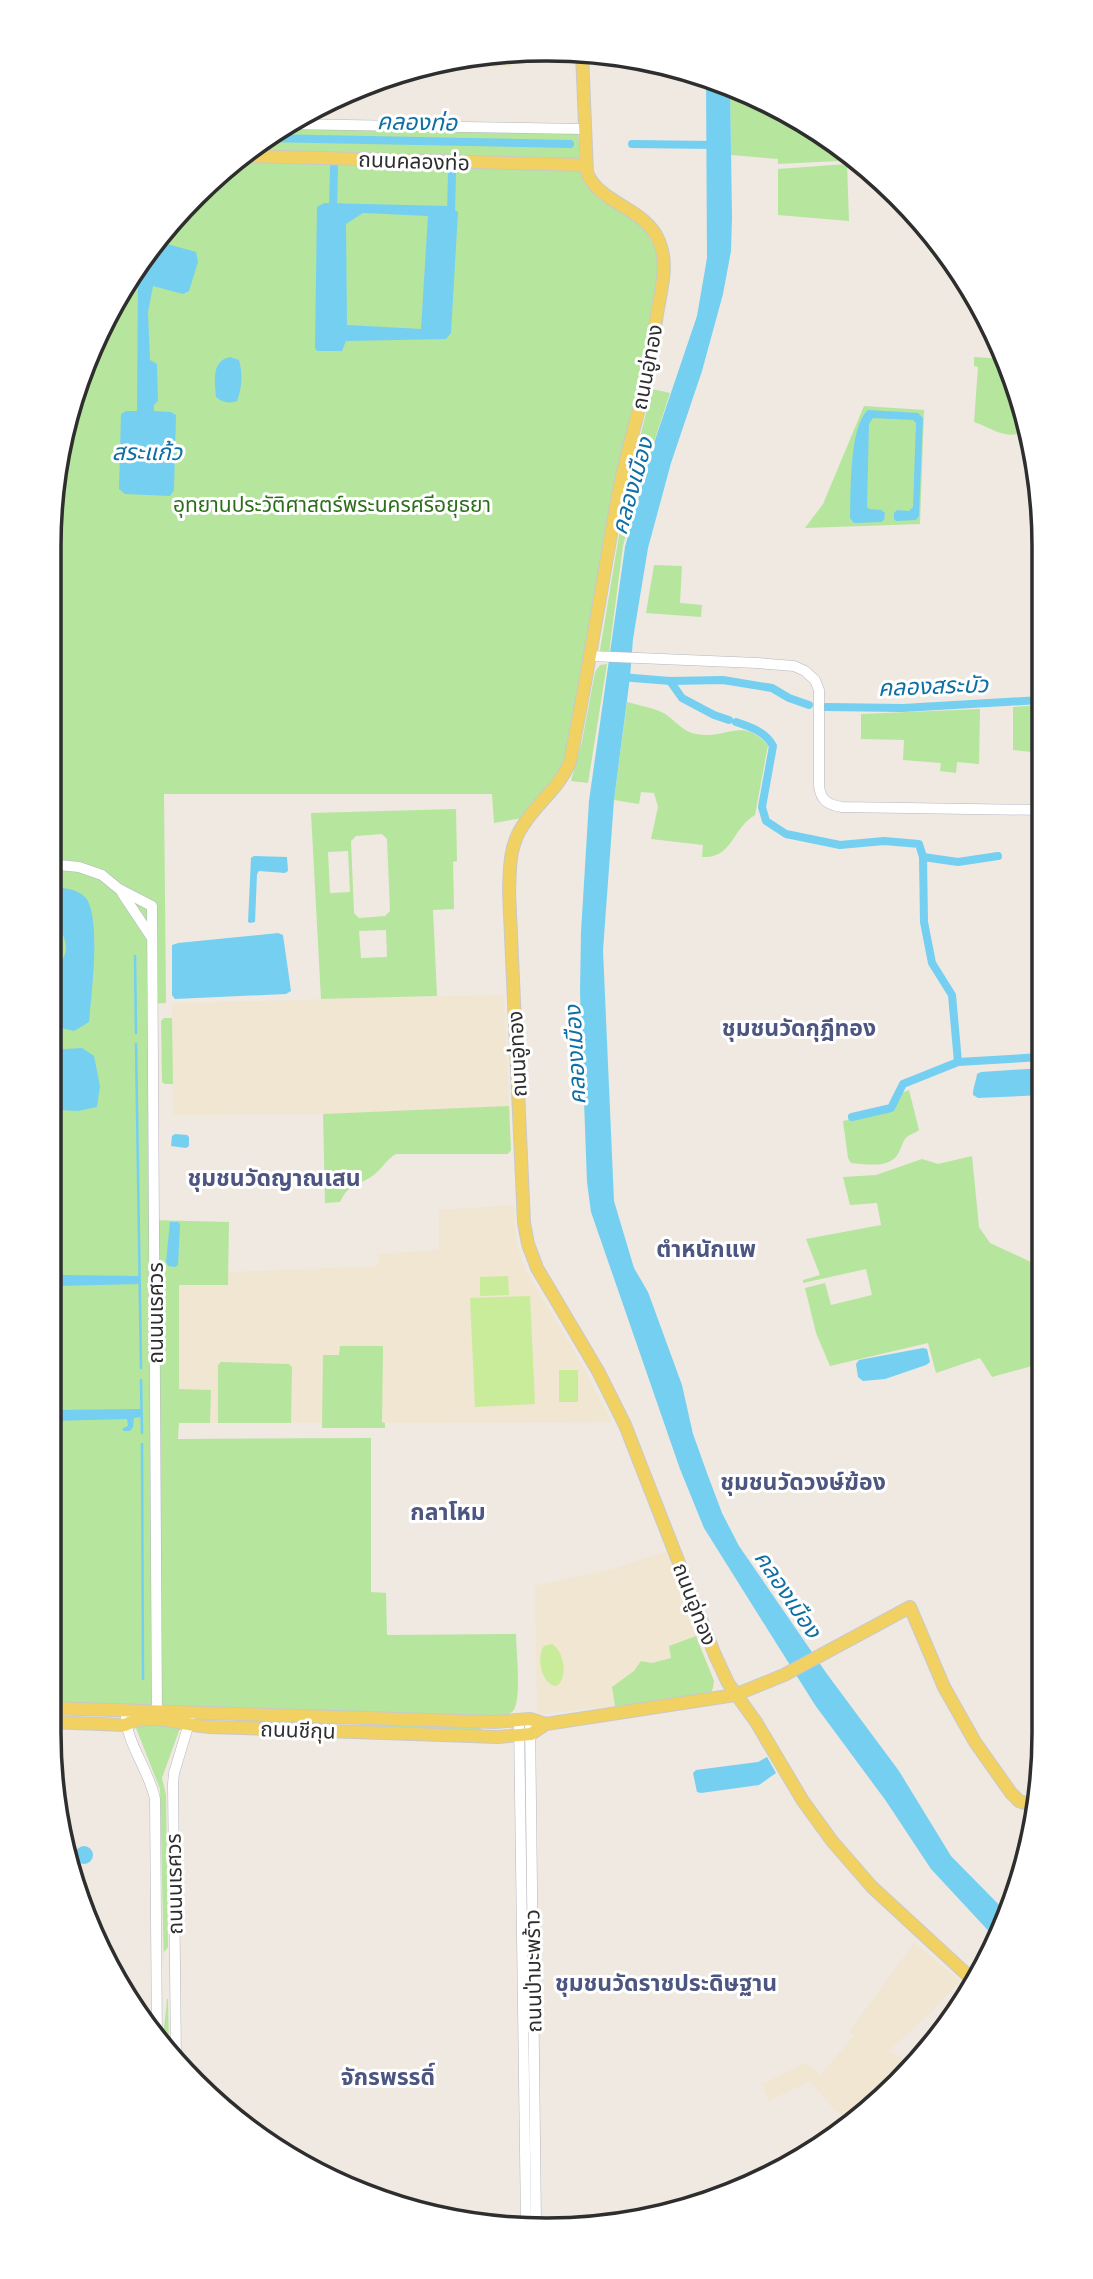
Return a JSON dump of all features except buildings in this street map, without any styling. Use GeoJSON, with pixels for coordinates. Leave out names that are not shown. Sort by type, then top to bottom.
{"type":"FeatureCollection","features":[{"type":"Feature","properties":{"kind":"main road","name":"ถนนอู่ทอง"},"geometry":{"type":"LineString","coordinates":[[582,62],[586,165],[590,181],[651,229],[659,239],[664,273],[649,368],[618,494],[596,656],[570,762],[565,776],[518,833],[509,869],[527,1244],[537,1268],[598,1371],[625,1425],[715,1655],[735,1695],[761,1730],[803,1801],[832,1841],[881,1895],[967,1975]]}},
{"type":"Feature","properties":{"kind":"main road","name":"ถนนคลองท่อ"},"geometry":{"type":"LineString","coordinates":[[259,156],[586,165]]}},
{"type":"Feature","properties":{"kind":"main road","name":"ถนนชีกุน"},"geometry":{"type":"LineString","coordinates":[[61,1708],[465,1737],[525,1735],[547,1724],[735,1695],[784,1675],[909,1607],[944,1687],[975,1742],[1011,1793],[1019,1801],[1027,1804]]}},
{"type":"Feature","properties":{"kind":"main road","name":"ถนนชีกุน"},"geometry":{"type":"LineString","coordinates":[[61,1722],[125,1725],[136,1719],[157,1716]]}},
{"type":"Feature","properties":{"kind":"main road","name":"ถนนชีกุน"},"geometry":{"type":"LineString","coordinates":[[190,1719],[524,1720],[547,1724]]}},
{"type":"Feature","properties":{"kind":"street","name":"ถนนคลองท่อ"},"geometry":{"type":"LineString","coordinates":[[307,124],[584,130]]}},
{"type":"Feature","properties":{"kind":"street"},"geometry":{"type":"LineString","coordinates":[[596,656],[757,663],[794,666],[805,671],[815,680],[819,690],[820,793],[823,800],[830,805],[1032,810]]}},
{"type":"Feature","properties":{"kind":"street"},"geometry":{"type":"LineString","coordinates":[[61,865],[79,867],[102,875],[119,890],[152,939]]}},
{"type":"Feature","properties":{"kind":"street","name":"ถนนนเรศวร"},"geometry":{"type":"LineString","coordinates":[[119,890],[152,906],[157,1716]]}},
{"type":"Feature","properties":{"kind":"street"},"geometry":{"type":"LineString","coordinates":[[125,1725],[126,1711]]}},
{"type":"Feature","properties":{"kind":"street","name":"ถนนนเรศวร"},"geometry":{"type":"LineString","coordinates":[[176,2045],[173,1784],[190,1719]]}},
{"type":"Feature","properties":{"kind":"street","name":"ถนนป่ามะพร้าว"},"geometry":{"type":"LineString","coordinates":[[524,1720],[536,2218]]}},
{"type":"Feature","properties":{"kind":"street","name":"ถนนนเรศวร"},"geometry":{"type":"LineString","coordinates":[[125,1725],[148,1772],[155,1799],[157,2021]]}},
{"type":"Feature","properties":{"kind":"street","name":"ถนนป่ามะพร้าว"},"geometry":{"type":"LineString","coordinates":[[525,1735],[526,2217]]}},
{"type":"Feature","properties":{"kind":"shaded area"},"geometry":{"type":"Polygon","coordinates":[[[513,62],[513,67],[475,67],[513,62]]]}},
{"type":"Feature","properties":{"kind":"shaded area"},"geometry":{"type":"Polygon","coordinates":[[[504,995],[509,1106],[357,1114],[173,1115],[172,1003],[504,995]]]}},
{"type":"Feature","properties":{"kind":"shaded area"},"geometry":{"type":"Polygon","coordinates":[[[514,1205],[516,1241],[526,1271],[576,1354],[612,1422],[385,1423],[385,1428],[322,1428],[322,1423],[178,1423],[179,1285],[227,1285],[228,1272],[378,1266],[378,1254],[439,1250],[439,1210],[514,1205]]]}},
{"type":"Feature","properties":{"kind":"shaded area"},"geometry":{"type":"Polygon","coordinates":[[[667,1551],[696,1636],[669,1646],[672,1657],[652,1663],[641,1661],[634,1671],[612,1687],[615,1706],[539,1714],[535,1586],[612,1569],[667,1551]]]}},
{"type":"Feature","properties":{"kind":"shaded area"},"geometry":{"type":"Polygon","coordinates":[[[914,1943],[960,1981],[888,2051],[905,2059],[890,2076],[843,2116],[810,2081],[769,2101],[762,2084],[806,2063],[821,2075],[854,2036],[849,2032],[914,1943]]]}},
{"type":"Feature","properties":{"kind":"green space"},"geometry":{"type":"Polygon","coordinates":[[[730,97],[789,126],[838,161],[778,164],[778,159],[731,155],[730,97]]]}},
{"type":"Feature","properties":{"kind":"green space","name":"อุทยานประวัติศาสตร์พระนครศรีอยุธยา"},"geometry":{"type":"Polygon","coordinates":[[[302,127],[578,133],[582,175],[646,231],[659,256],[660,274],[645,368],[568,756],[558,778],[522,818],[494,823],[492,794],[164,794],[166,1003],[150,1004],[151,1220],[229,1222],[228,1285],[179,1285],[179,1389],[211,1390],[210,1423],[179,1423],[178,1439],[371,1438],[371,1592],[386,1593],[387,1635],[516,1634],[516,1705],[510,1714],[503,1717],[61,1703],[61,546],[65,483],[78,421],[98,361],[126,304],[143,277],[203,203],[251,162],[302,127]]]}},
{"type":"Feature","properties":{"kind":"green space"},"geometry":{"type":"Polygon","coordinates":[[[845,164],[847,166],[849,221],[778,215],[778,169],[845,164]]]}},
{"type":"Feature","properties":{"kind":"green space"},"geometry":{"type":"Polygon","coordinates":[[[974,357],[994,358],[1018,433],[1008,435],[974,422],[978,367],[974,366],[974,357]]]}},
{"type":"Feature","properties":{"kind":"green space"},"geometry":{"type":"Polygon","coordinates":[[[652,389],[670,393],[634,503],[623,546],[609,653],[601,653],[626,493],[652,389]]]}},
{"type":"Feature","properties":{"kind":"green space"},"geometry":{"type":"Polygon","coordinates":[[[864,406],[924,410],[920,524],[805,528],[823,504],[864,406]]]}},
{"type":"Feature","properties":{"kind":"green space"},"geometry":{"type":"Polygon","coordinates":[[[654,565],[682,566],[680,603],[702,605],[701,617],[646,613],[654,565]]]}},
{"type":"Feature","properties":{"kind":"green space"},"geometry":{"type":"Polygon","coordinates":[[[607,664],[588,783],[571,781],[582,741],[595,672],[600,665],[607,664]]]}},
{"type":"Feature","properties":{"kind":"green space"},"geometry":{"type":"Polygon","coordinates":[[[627,702],[659,711],[696,734],[742,730],[758,736],[768,745],[755,815],[741,827],[720,853],[702,857],[703,845],[651,839],[658,807],[654,793],[641,792],[639,804],[614,800],[627,702]]]}},
{"type":"Feature","properties":{"kind":"green space"},"geometry":{"type":"Polygon","coordinates":[[[1032,706],[1032,752],[1013,750],[1013,707],[1032,706]]]}},
{"type":"Feature","properties":{"kind":"green space"},"geometry":{"type":"Polygon","coordinates":[[[980,709],[979,764],[957,762],[956,773],[940,771],[941,763],[903,760],[904,740],[861,739],[861,714],[980,709]]]}},
{"type":"Feature","properties":{"kind":"green space"},"geometry":{"type":"Polygon","coordinates":[[[456,809],[454,909],[433,910],[437,996],[321,999],[311,813],[456,809]],[[382,834],[356,836],[351,841],[354,913],[359,918],[385,916],[390,911],[387,839],[382,834]],[[348,851],[328,852],[330,893],[350,892],[348,851]],[[386,930],[359,931],[361,958],[387,957],[386,930]]]}},
{"type":"Feature","properties":{"kind":"green space"},"geometry":{"type":"Polygon","coordinates":[[[164,1018],[172,1018],[173,1084],[162,1082],[161,1021],[164,1018]]]}},
{"type":"Feature","properties":{"kind":"green space"},"geometry":{"type":"Polygon","coordinates":[[[909,1090],[919,1130],[907,1137],[898,1154],[889,1162],[851,1163],[843,1121],[893,1110],[902,1093],[909,1090]]]}},
{"type":"Feature","properties":{"kind":"green space"},"geometry":{"type":"Polygon","coordinates":[[[509,1106],[511,1150],[508,1154],[396,1154],[375,1174],[348,1190],[340,1202],[325,1203],[323,1114],[509,1106]]]}},
{"type":"Feature","properties":{"kind":"green space"},"geometry":{"type":"Polygon","coordinates":[[[972,1156],[979,1227],[990,1243],[1032,1263],[1032,1366],[992,1377],[980,1358],[936,1373],[928,1343],[830,1366],[816,1333],[805,1288],[825,1283],[831,1305],[872,1295],[866,1269],[803,1283],[803,1280],[820,1275],[806,1239],[881,1225],[877,1203],[850,1205],[843,1177],[876,1175],[922,1159],[938,1164],[972,1156]]]}},
{"type":"Feature","properties":{"kind":"green space"},"geometry":{"type":"Polygon","coordinates":[[[508,1276],[509,1295],[480,1296],[480,1277],[508,1276]]]}},
{"type":"Feature","properties":{"kind":"green space"},"geometry":{"type":"Polygon","coordinates":[[[530,1296],[535,1404],[475,1407],[470,1298],[530,1296]]]}},
{"type":"Feature","properties":{"kind":"green space"},"geometry":{"type":"Polygon","coordinates":[[[340,1346],[383,1346],[382,1422],[385,1423],[385,1428],[322,1428],[323,1355],[339,1355],[340,1346]]]}},
{"type":"Feature","properties":{"kind":"green space"},"geometry":{"type":"Polygon","coordinates":[[[221,1362],[289,1364],[292,1367],[291,1423],[218,1423],[218,1365],[221,1362]]]}},
{"type":"Feature","properties":{"kind":"green space"},"geometry":{"type":"Polygon","coordinates":[[[559,1370],[578,1370],[578,1402],[559,1402],[559,1370]]]}},
{"type":"Feature","properties":{"kind":"green space"},"geometry":{"type":"Polygon","coordinates":[[[696,1636],[714,1681],[710,1695],[615,1706],[612,1687],[634,1671],[641,1661],[652,1663],[671,1658],[669,1646],[696,1636]]]}},
{"type":"Feature","properties":{"kind":"green space"},"geometry":{"type":"Polygon","coordinates":[[[552,1644],[560,1653],[564,1671],[556,1686],[547,1680],[540,1663],[544,1646],[552,1644]]]}},
{"type":"Feature","properties":{"kind":"green space"},"geometry":{"type":"Polygon","coordinates":[[[201,1718],[335,1723],[336,1726],[240,1724],[236,1720],[201,1718]]]}},
{"type":"Feature","properties":{"kind":"green space"},"geometry":{"type":"Polygon","coordinates":[[[139,1723],[180,1728],[162,1778],[166,1795],[168,1947],[164,1952],[164,1969],[160,1789],[136,1728],[139,1723]]]}},
{"type":"Feature","properties":{"kind":"green space"},"geometry":{"type":"Polygon","coordinates":[[[359,1726],[482,1729],[481,1732],[359,1726]]]}},
{"type":"Feature","properties":{"kind":"green space"},"geometry":{"type":"Polygon","coordinates":[[[167,1999],[168,1999],[169,2036],[163,2030],[167,1999]]]}},
{"type":"Feature","properties":{"kind":"water"},"geometry":{"type":"Polygon","coordinates":[[[706,88],[730,97],[731,251],[723,294],[702,371],[671,463],[648,548],[633,639],[614,800],[603,950],[614,1201],[634,1268],[648,1292],[682,1385],[693,1434],[722,1513],[739,1546],[827,1674],[899,1771],[951,1856],[1000,1905],[989,1931],[931,1869],[886,1801],[815,1705],[704,1528],[680,1469],[591,1212],[587,1182],[580,992],[589,801],[625,547],[652,449],[697,316],[707,258],[706,88]]]}},
{"type":"Feature","properties":{"kind":"water"},"geometry":{"type":"Polygon","coordinates":[[[324,203],[449,206],[458,212],[451,333],[446,339],[346,341],[342,351],[317,351],[317,207],[324,203]],[[363,213],[346,224],[347,325],[421,329],[428,216],[363,213]]]}},
{"type":"Feature","properties":{"kind":"water","name":"สระแก้ว"},"geometry":{"type":"Polygon","coordinates":[[[168,244],[196,252],[198,262],[189,291],[183,294],[153,286],[148,312],[150,360],[157,364],[158,401],[154,405],[154,411],[176,415],[174,490],[170,496],[125,494],[119,489],[121,414],[137,411],[138,285],[168,244]]]}},
{"type":"Feature","properties":{"kind":"water"},"geometry":{"type":"Polygon","coordinates":[[[230,357],[239,360],[241,381],[237,401],[228,402],[216,397],[215,378],[217,367],[230,357]]]}},
{"type":"Feature","properties":{"kind":"water"},"geometry":{"type":"Polygon","coordinates":[[[868,410],[918,413],[923,418],[919,516],[916,520],[896,521],[894,513],[897,510],[909,511],[913,507],[916,423],[913,420],[873,418],[869,424],[867,507],[885,513],[884,520],[854,523],[850,518],[854,445],[857,430],[868,410]]]}},
{"type":"Feature","properties":{"kind":"water"},"geometry":{"type":"Polygon","coordinates":[[[287,857],[288,871],[259,871],[255,922],[250,923],[251,858],[287,857]]]}},
{"type":"Feature","properties":{"kind":"water"},"geometry":{"type":"Polygon","coordinates":[[[61,888],[85,897],[93,921],[94,957],[89,1022],[74,1031],[61,1028],[61,961],[66,946],[61,931],[61,888]]]}},
{"type":"Feature","properties":{"kind":"water"},"geometry":{"type":"Polygon","coordinates":[[[278,933],[283,935],[291,991],[286,994],[175,999],[172,995],[172,945],[278,933]]]}},
{"type":"Feature","properties":{"kind":"water"},"geometry":{"type":"Polygon","coordinates":[[[82,1048],[94,1056],[100,1086],[97,1107],[78,1111],[61,1110],[61,1049],[82,1048]]]}},
{"type":"Feature","properties":{"kind":"water"},"geometry":{"type":"Polygon","coordinates":[[[1032,1069],[1032,1095],[978,1098],[973,1095],[973,1089],[977,1074],[1032,1069]]]}},
{"type":"Feature","properties":{"kind":"water"},"geometry":{"type":"Polygon","coordinates":[[[187,1135],[189,1146],[171,1146],[172,1136],[187,1135]]]}},
{"type":"Feature","properties":{"kind":"water"},"geometry":{"type":"Polygon","coordinates":[[[170,1222],[180,1224],[178,1265],[175,1267],[168,1266],[166,1262],[170,1222]]]}},
{"type":"Feature","properties":{"kind":"water"},"geometry":{"type":"Polygon","coordinates":[[[61,1275],[138,1276],[140,1284],[61,1286],[61,1275]]]}},
{"type":"Feature","properties":{"kind":"water"},"geometry":{"type":"Polygon","coordinates":[[[927,1349],[930,1362],[926,1365],[885,1379],[863,1381],[858,1377],[856,1364],[859,1360],[927,1349]]]}},
{"type":"Feature","properties":{"kind":"water"},"geometry":{"type":"Polygon","coordinates":[[[141,1409],[141,1417],[134,1418],[130,1431],[123,1431],[123,1428],[128,1426],[127,1419],[61,1421],[61,1410],[141,1409]]]}},
{"type":"Feature","properties":{"kind":"water"},"geometry":{"type":"Polygon","coordinates":[[[767,1757],[776,1773],[759,1785],[697,1792],[693,1773],[696,1770],[758,1762],[767,1757]]]}},
{"type":"Feature","properties":{"kind":"water"},"geometry":{"type":"Polygon","coordinates":[[[80,1847],[88,1847],[92,1851],[92,1859],[88,1863],[79,1862],[76,1851],[80,1847]]]}},
{"type":"Feature","properties":{"kind":"waterway","name":"คลองท่อ"},"geometry":{"type":"LineString","coordinates":[[284,138],[570,144]]}},
{"type":"Feature","properties":{"kind":"waterway","name":"คลองท่อ"},"geometry":{"type":"LineString","coordinates":[[632,144],[716,145]]}},
{"type":"Feature","properties":{"kind":"waterway"},"geometry":{"type":"LineString","coordinates":[[333,212],[334,167]]}},
{"type":"Feature","properties":{"kind":"waterway"},"geometry":{"type":"LineString","coordinates":[[451,214],[452,172]]}},
{"type":"Feature","properties":{"kind":"waterway","name":"คลองสระบัว"},"geometry":{"type":"LineString","coordinates":[[621,677],[670,681],[723,680],[772,688],[809,705]]}},
{"type":"Feature","properties":{"kind":"waterway"},"geometry":{"type":"LineString","coordinates":[[670,681],[682,698],[729,720]]}},
{"type":"Feature","properties":{"kind":"waterway","name":"คลองสระบัว"},"geometry":{"type":"LineString","coordinates":[[826,707],[903,708],[1032,700]]}},
{"type":"Feature","properties":{"kind":"waterway"},"geometry":{"type":"LineString","coordinates":[[736,722],[762,734],[773,746],[762,807],[766,821],[786,834],[840,845],[884,841],[919,844],[923,857],[958,862],[998,856]]}},
{"type":"Feature","properties":{"kind":"waterway"},"geometry":{"type":"LineString","coordinates":[[923,857],[924,922],[932,963],[952,995],[958,1062]]}},
{"type":"Feature","properties":{"kind":"waterway"},"geometry":{"type":"LineString","coordinates":[[135,956],[136,1033]]}},
{"type":"Feature","properties":{"kind":"waterway"},"geometry":{"type":"LineString","coordinates":[[136,1044],[141,1368]]}},
{"type":"Feature","properties":{"kind":"waterway"},"geometry":{"type":"LineString","coordinates":[[852,1117],[891,1108],[903,1084],[958,1062],[1032,1058]]}},
{"type":"Feature","properties":{"kind":"waterway"},"geometry":{"type":"LineString","coordinates":[[141,1380],[142,1433]]}},
{"type":"Feature","properties":{"kind":"waterway"},"geometry":{"type":"LineString","coordinates":[[142,1444],[143,1679]]}},
{"type":"Feature","properties":{"kind":"district","name":"ชุมชนวัดกุฎีทอง"},"geometry":{"type":"Point","coordinates":[799,1028]}},
{"type":"Feature","properties":{"kind":"district","name":"ชุมชนวัดญาณเสน"},"geometry":{"type":"Point","coordinates":[274,1178]}},
{"type":"Feature","properties":{"kind":"district","name":"ตำหนักแพ"},"geometry":{"type":"Point","coordinates":[706,1249]}},
{"type":"Feature","properties":{"kind":"district","name":"ชุมชนวัดวงษ์ฆ้อง"},"geometry":{"type":"Point","coordinates":[803,1482]}},
{"type":"Feature","properties":{"kind":"district","name":"กลาโหม"},"geometry":{"type":"Point","coordinates":[448,1512]}},
{"type":"Feature","properties":{"kind":"district","name":"ชุมชนวัดราชประดิษฐาน"},"geometry":{"type":"Point","coordinates":[666,1983]}},
{"type":"Feature","properties":{"kind":"district","name":"จักรพรรดิ์"},"geometry":{"type":"Point","coordinates":[388,2077]}},
{"type":"Feature","properties":{"kind":"water label","name":"คลองเมือง"},"geometry":{"type":"Point","coordinates":[632,486]}},
{"type":"Feature","properties":{"kind":"water label","name":"คลองเมือง"},"geometry":{"type":"Point","coordinates":[575,1055]}},
{"type":"Feature","properties":{"kind":"water label","name":"คลองเมือง"},"geometry":{"type":"Point","coordinates":[788,1594]}}]}
